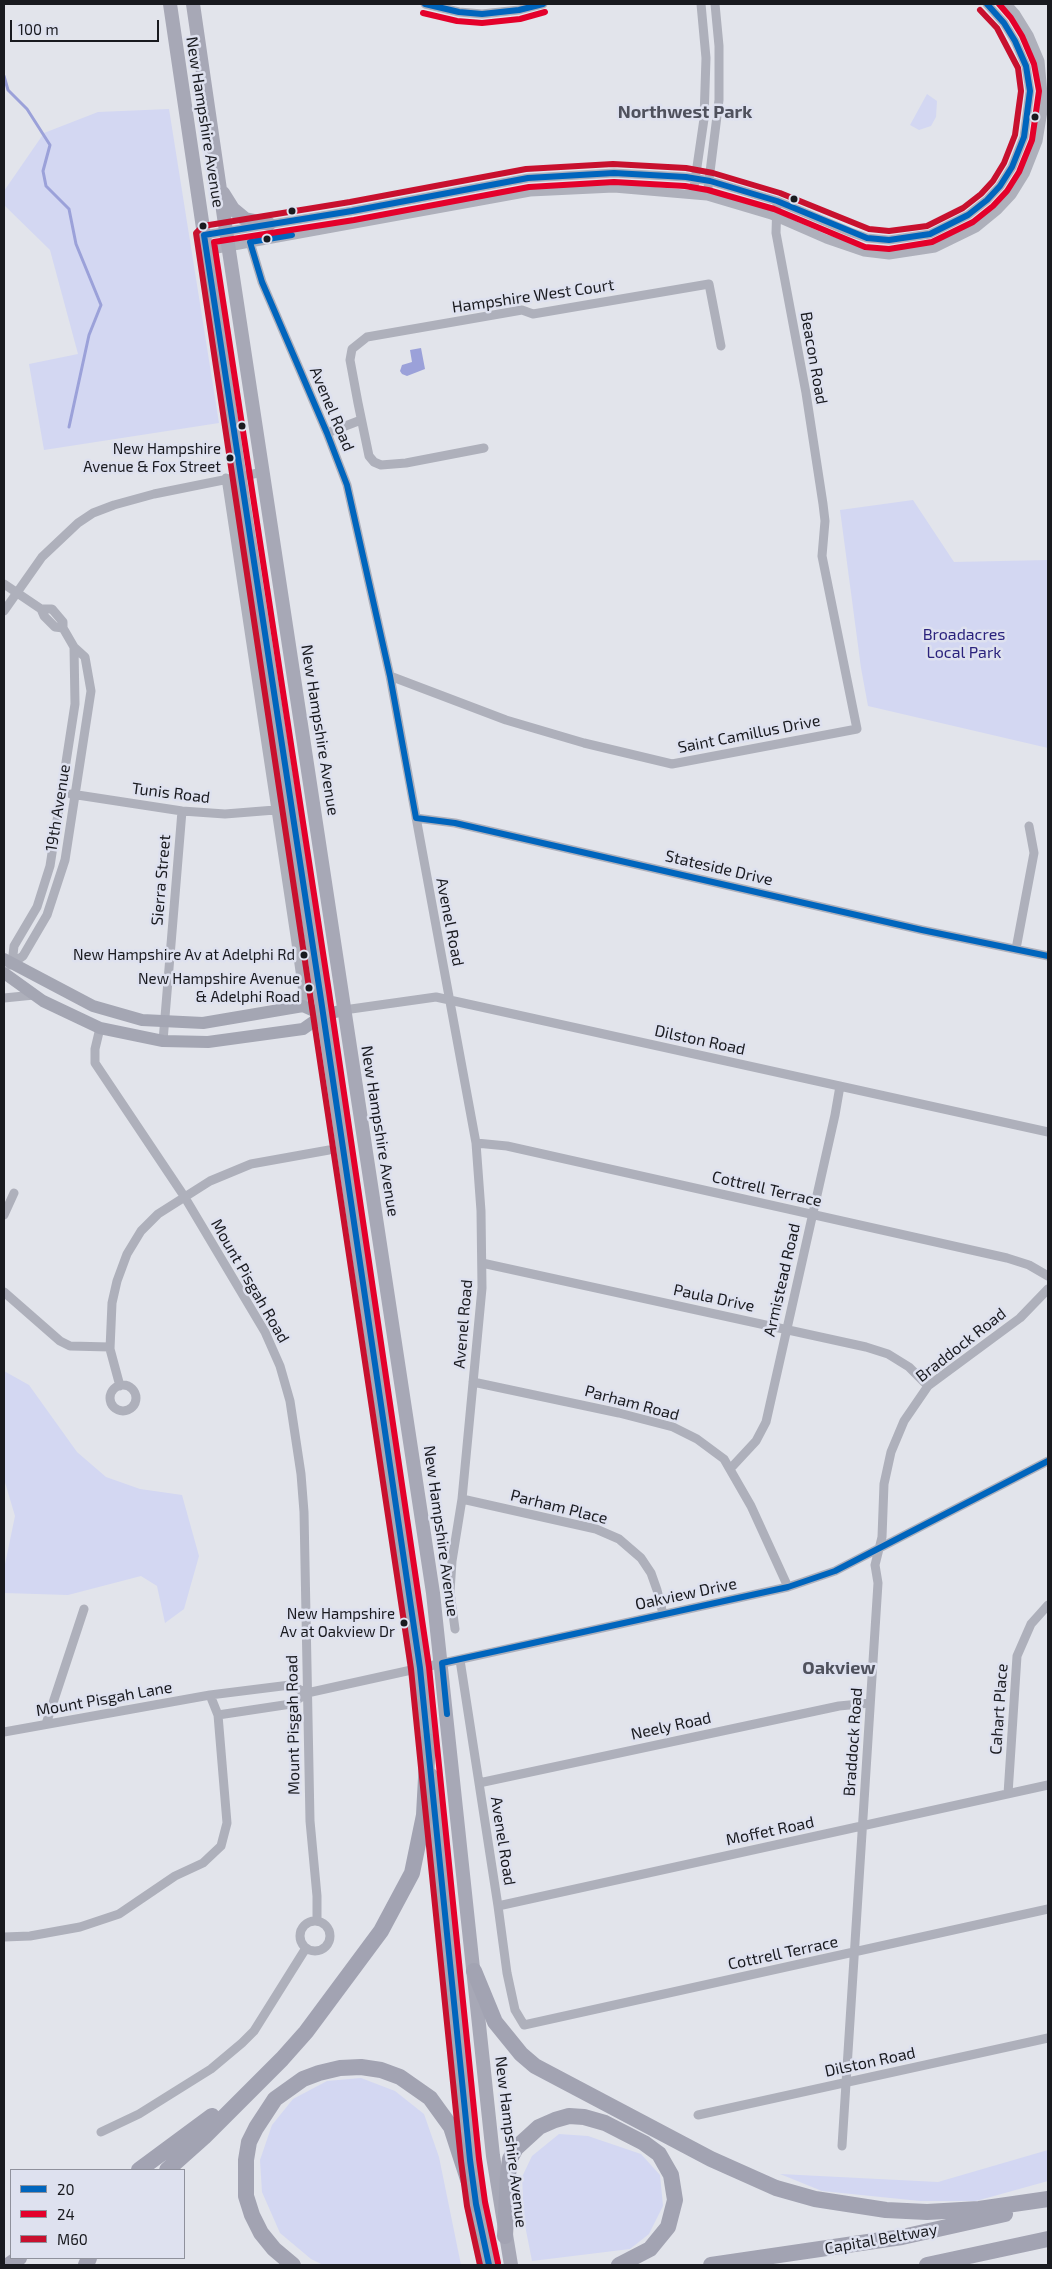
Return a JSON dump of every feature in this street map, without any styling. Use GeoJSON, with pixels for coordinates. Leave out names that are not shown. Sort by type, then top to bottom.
{"type":"FeatureCollection","features":[{"type":"Feature","properties":{"kind":"highway"},"geometry":{"type":"LineString","coordinates":[[168,2169],[233,2109],[282,2060],[306,2032],[381,1931],[412,1872],[424,1815],[428,1741]]}},
{"type":"Feature","properties":{"kind":"highway"},"geometry":{"type":"LineString","coordinates":[[474,1971],[495,2022],[520,2054],[536,2066],[711,2159],[776,2188],[815,2199],[851,2206],[894,2211],[927,2212],[978,2209],[1048,2199]]}},
{"type":"Feature","properties":{"kind":"highway"},"geometry":{"type":"LineString","coordinates":[[140,2169],[236,2098],[282,2060]]}},
{"type":"Feature","properties":{"kind":"highway"},"geometry":{"type":"LineString","coordinates":[[293,2265],[274,2250],[261,2233],[252,2215],[246,2196],[246,2160],[249,2142],[275,2099],[302,2079],[319,2072],[361,2067],[381,2070],[400,2077],[430,2098],[451,2127],[476,2204]]}},
{"type":"Feature","properties":{"kind":"highway"},"geometry":{"type":"LineString","coordinates":[[505,2236],[508,2175],[510,2159],[516,2148],[539,2127],[569,2116],[584,2117],[605,2123],[627,2133],[651,2148],[666,2164],[672,2180],[675,2200],[668,2227],[650,2249],[619,2265]]}},
{"type":"Feature","properties":{"kind":"highway","name":"Capital Beltway"},"geometry":{"type":"LineString","coordinates":[[711,2265],[902,2236],[980,2221],[1048,2203]]}},
{"type":"Feature","properties":{"kind":"highway"},"geometry":{"type":"LineString","coordinates":[[969,2265],[1048,2239]]}},
{"type":"Feature","properties":{"kind":"highway","name":"Capital Beltway"},"geometry":{"type":"LineString","coordinates":[[927,2265],[1048,2239]]}},
{"type":"Feature","properties":{"kind":"main road","name":"New Hampshire Avenue"},"geometry":{"type":"LineString","coordinates":[[170,4],[204,235],[233,477],[323,1015],[420,1668],[476,2204],[489,2265]]}},
{"type":"Feature","properties":{"kind":"main road","name":"New Hampshire Avenue"},"geometry":{"type":"LineString","coordinates":[[193,4],[228,246],[420,1508],[442,1664],[493,2156],[505,2236],[512,2265]]}},
{"type":"Feature","properties":{"kind":"main road"},"geometry":{"type":"LineString","coordinates":[[220,185],[227,202],[233,210],[245,219],[269,224]]}},
{"type":"Feature","properties":{"kind":"main road"},"geometry":{"type":"LineString","coordinates":[[6,967],[34,995],[100,1028],[163,1041],[208,1042],[302,1029],[323,1015],[344,1010]]}},
{"type":"Feature","properties":{"kind":"main road"},"geometry":{"type":"LineString","coordinates":[[6,967],[93,1006],[142,1020],[203,1023],[303,1006],[323,1015]]}},
{"type":"Feature","properties":{"kind":"street"},"geometry":{"type":"LineString","coordinates":[[425,4],[459,12],[482,14],[519,10],[543,4]]}},
{"type":"Feature","properties":{"kind":"street"},"geometry":{"type":"LineString","coordinates":[[693,194],[704,118],[706,58],[702,4]]}},
{"type":"Feature","properties":{"kind":"street"},"geometry":{"type":"LineString","coordinates":[[707,196],[720,81],[718,23],[715,4]]}},
{"type":"Feature","properties":{"kind":"street"},"geometry":{"type":"LineString","coordinates":[[204,235],[551,175],[614,173],[710,181],[777,201],[867,238],[889,240],[930,234],[968,215],[1000,186],[1012,167],[1024,137],[1030,106],[1026,66],[1004,22],[987,4]]}},
{"type":"Feature","properties":{"kind":"street"},"geometry":{"type":"LineString","coordinates":[[206,251],[552,190],[614,188],[707,196],[776,217],[864,252],[889,254],[934,248],[976,228],[1012,195],[1025,174],[1038,141],[1046,105],[1046,90],[1040,61],[1029,35],[1016,14],[1007,4]]}},
{"type":"Feature","properties":{"kind":"street"},"geometry":{"type":"LineString","coordinates":[[1030,91],[1046,90]]}},
{"type":"Feature","properties":{"kind":"street"},"geometry":{"type":"LineString","coordinates":[[1030,106],[1046,105]]}},
{"type":"Feature","properties":{"kind":"street","name":"Beacon Road"},"geometry":{"type":"LineString","coordinates":[[777,201],[776,233],[804,386],[825,521]]}},
{"type":"Feature","properties":{"kind":"street"},"geometry":{"type":"LineString","coordinates":[[974,210],[984,222]]}},
{"type":"Feature","properties":{"kind":"street","name":"Avenel Road"},"geometry":{"type":"LineString","coordinates":[[250,242],[269,301],[327,433],[347,486],[390,676],[476,1143],[481,1211],[482,1288],[462,1498],[451,1584],[455,1629]]}},
{"type":"Feature","properties":{"kind":"street","name":"Hampshire West Court"},"geometry":{"type":"LineString","coordinates":[[484,448],[406,463],[381,465],[368,456],[350,360],[352,349],[367,337],[522,310],[533,314],[710,284],[721,346]]}},
{"type":"Feature","properties":{"kind":"street"},"geometry":{"type":"LineString","coordinates":[[327,433],[361,420]]}},
{"type":"Feature","properties":{"kind":"street"},"geometry":{"type":"LineString","coordinates":[[4,611],[42,557],[78,523],[93,513],[122,503],[233,477],[263,472]]}},
{"type":"Feature","properties":{"kind":"street"},"geometry":{"type":"LineString","coordinates":[[233,477],[275,810],[303,992],[303,1006]]}},
{"type":"Feature","properties":{"kind":"street","name":"Saint Camillus Drive"},"geometry":{"type":"LineString","coordinates":[[390,676],[506,720],[592,745],[672,764],[856,729],[822,556],[825,521]]}},
{"type":"Feature","properties":{"kind":"street","name":"19th Avenue"},"geometry":{"type":"LineString","coordinates":[[4,584],[41,609],[44,616],[55,627],[63,628],[74,647],[85,657],[91,691],[65,860],[47,915],[24,956],[6,967]]}},
{"type":"Feature","properties":{"kind":"street","name":"19th Avenue"},"geometry":{"type":"LineString","coordinates":[[6,967],[14,946],[36,910],[50,866],[63,793],[75,704],[74,647]]}},
{"type":"Feature","properties":{"kind":"street","name":"Tunis Road"},"geometry":{"type":"LineString","coordinates":[[63,793],[182,811],[225,814],[275,810]]}},
{"type":"Feature","properties":{"kind":"street","name":"Sierra Street"},"geometry":{"type":"LineString","coordinates":[[163,1041],[182,811]]}},
{"type":"Feature","properties":{"kind":"street","name":"Stateside Drive"},"geometry":{"type":"LineString","coordinates":[[416,818],[455,822],[922,930],[1048,956]]}},
{"type":"Feature","properties":{"kind":"street"},"geometry":{"type":"LineString","coordinates":[[1016,949],[1034,853],[1029,826]]}},
{"type":"Feature","properties":{"kind":"street"},"geometry":{"type":"LineString","coordinates":[[36,910],[47,915]]}},
{"type":"Feature","properties":{"kind":"street"},"geometry":{"type":"LineString","coordinates":[[4,998],[34,995]]}},
{"type":"Feature","properties":{"kind":"street","name":"Dilston Road"},"geometry":{"type":"LineString","coordinates":[[344,1010],[436,997],[1048,1132]]}},
{"type":"Feature","properties":{"kind":"street","name":"Mount Pisgah Road"},"geometry":{"type":"LineString","coordinates":[[100,1028],[95,1049],[95,1063],[116,1098],[184,1196],[265,1332],[280,1366],[290,1401],[301,1474],[304,1512],[310,1821],[317,1896],[317,1921]]}},
{"type":"Feature","properties":{"kind":"street","name":"Armistead Road"},"geometry":{"type":"LineString","coordinates":[[730,1469],[756,1441],[766,1422],[840,1086]]}},
{"type":"Feature","properties":{"kind":"street","name":"Cottrell Terrace"},"geometry":{"type":"LineString","coordinates":[[476,1143],[507,1146],[1007,1258],[1029,1265],[1048,1276]]}},
{"type":"Feature","properties":{"kind":"street"},"geometry":{"type":"LineString","coordinates":[[120,1386],[110,1346],[112,1303],[117,1281],[127,1254],[141,1231],[158,1214],[210,1181],[251,1164],[329,1150]]}},
{"type":"Feature","properties":{"kind":"street"},"geometry":{"type":"LineString","coordinates":[[4,1215],[14,1193]]}},
{"type":"Feature","properties":{"kind":"street","name":"Paula Drive"},"geometry":{"type":"LineString","coordinates":[[482,1262],[866,1347],[888,1354],[909,1368],[928,1386]]}},
{"type":"Feature","properties":{"kind":"street","name":"Braddock Road"},"geometry":{"type":"LineString","coordinates":[[842,2146],[878,1583],[875,1565],[882,1537],[884,1484],[891,1452],[904,1421],[928,1386],[1020,1318],[1048,1289]]}},
{"type":"Feature","properties":{"kind":"street"},"geometry":{"type":"LineString","coordinates":[[4,1292],[49,1332],[65,1343],[85,1347],[110,1346]]}},
{"type":"Feature","properties":{"kind":"street","name":"Parham Road"},"geometry":{"type":"LineString","coordinates":[[473,1382],[619,1413],[673,1427],[697,1439],[724,1459],[751,1506],[788,1587]]}},
{"type":"Feature","properties":{"kind":"street","name":"Oakview Drive"},"geometry":{"type":"LineString","coordinates":[[307,1693],[788,1587],[835,1571],[879,1550],[1048,1461]]}},
{"type":"Feature","properties":{"kind":"street","name":"Parham Place"},"geometry":{"type":"LineString","coordinates":[[462,1498],[596,1529],[619,1539],[641,1558],[651,1573],[663,1614]]}},
{"type":"Feature","properties":{"kind":"street","name":"Cahart Place"},"geometry":{"type":"LineString","coordinates":[[1008,1794],[1018,1656],[1031,1624],[1048,1605]]}},
{"type":"Feature","properties":{"kind":"street"},"geometry":{"type":"LineString","coordinates":[[46,1724],[84,1609]]}},
{"type":"Feature","properties":{"kind":"street","name":"Avenel Road"},"geometry":{"type":"LineString","coordinates":[[460,1660],[507,1972],[514,2010],[524,2025]]}},
{"type":"Feature","properties":{"kind":"street","name":"Mount Pisgah Lane"},"geometry":{"type":"LineString","coordinates":[[4,1732],[210,1695],[290,1685],[307,1693]]}},
{"type":"Feature","properties":{"kind":"street"},"geometry":{"type":"LineString","coordinates":[[218,1715],[291,1704],[307,1693]]}},
{"type":"Feature","properties":{"kind":"street"},"geometry":{"type":"LineString","coordinates":[[4,1937],[30,1936],[80,1926],[119,1914],[175,1876],[202,1863],[221,1846],[228,1823],[218,1715],[210,1695]]}},
{"type":"Feature","properties":{"kind":"street","name":"Neely Road"},"geometry":{"type":"LineString","coordinates":[[480,1783],[839,1706],[870,1703]]}},
{"type":"Feature","properties":{"kind":"street","name":"Moffet Road"},"geometry":{"type":"LineString","coordinates":[[498,1906],[1048,1785]]}},
{"type":"Feature","properties":{"kind":"street","name":"Cottrell Terrace"},"geometry":{"type":"LineString","coordinates":[[524,2025],[854,1953],[1048,1908]]}},
{"type":"Feature","properties":{"kind":"street"},"geometry":{"type":"LineString","coordinates":[[317,1921],[326,1925],[329,1930],[329,1941],[322,1949],[311,1950],[306,1948],[300,1939],[300,1933],[306,1924],[317,1921]]}},
{"type":"Feature","properties":{"kind":"street"},"geometry":{"type":"LineString","coordinates":[[101,2132],[139,2114],[210,2069],[242,2043],[254,2031],[306,1948]]}},
{"type":"Feature","properties":{"kind":"street","name":"Dilston Road"},"geometry":{"type":"LineString","coordinates":[[698,2115],[1048,2038]]}},
{"type":"Feature","properties":{"kind":"green space"},"geometry":{"type":"Polygon","coordinates":[[[927,94],[937,101],[936,117],[931,126],[919,130],[910,125],[927,94]]]}},
{"type":"Feature","properties":{"kind":"green space"},"geometry":{"type":"Polygon","coordinates":[[[169,109],[219,423],[44,450],[29,364],[78,354],[50,250],[4,205],[4,191],[44,133],[98,112],[169,109]]]}},
{"type":"Feature","properties":{"kind":"green space","name":"Broadacres Local Park"},"geometry":{"type":"Polygon","coordinates":[[[913,500],[954,562],[1048,560],[1048,748],[868,706],[861,668],[840,510],[913,500]]]}},
{"type":"Feature","properties":{"kind":"green space"},"geometry":{"type":"Polygon","coordinates":[[[4,1371],[29,1385],[77,1452],[106,1477],[140,1489],[182,1495],[199,1556],[184,1609],[165,1623],[157,1586],[141,1576],[68,1595],[4,1593],[4,1569],[15,1516],[4,1479],[4,1371]]]}},
{"type":"Feature","properties":{"kind":"green space"},"geometry":{"type":"Polygon","coordinates":[[[361,2078],[395,2091],[424,2114],[439,2157],[461,2265],[323,2265],[311,2259],[280,2233],[262,2192],[260,2160],[272,2125],[293,2099],[327,2081],[361,2078]]]}},
{"type":"Feature","properties":{"kind":"green space"},"geometry":{"type":"Polygon","coordinates":[[[559,2134],[588,2136],[641,2154],[660,2175],[663,2206],[649,2234],[630,2249],[532,2261],[524,2220],[522,2177],[532,2156],[559,2134]]]}},
{"type":"Feature","properties":{"kind":"green space"},"geometry":{"type":"Polygon","coordinates":[[[1048,2150],[1048,2181],[976,2201],[920,2201],[822,2191],[780,2174],[938,2182],[1048,2150]]]}},
{"type":"Feature","properties":{"kind":"water"},"geometry":{"type":"Polygon","coordinates":[[[421,348],[425,369],[407,376],[402,374],[400,371],[402,365],[412,362],[410,350],[421,348]]]}},
{"type":"Feature","properties":{"kind":"waterway"},"geometry":{"type":"LineString","coordinates":[[4,76],[8,90],[27,109],[50,145],[43,171],[46,186],[69,209],[76,244],[101,305],[89,335],[69,427]]}},
{"type":"Feature","properties":{"kind":"transit line","name":"20"},"geometry":{"type":"LineString","coordinates":[[425,4],[459,12],[482,14],[519,10],[543,4]]}},
{"type":"Feature","properties":{"kind":"transit line","name":"20"},"geometry":{"type":"LineString","coordinates":[[489,2265],[476,2204],[470,2160],[420,1668],[320,993],[204,235],[352,211],[528,178],[614,173],[686,177],[710,181],[777,201],[867,238],[889,240],[930,234],[968,215],[987,200],[1000,186],[1012,167],[1024,137],[1030,91],[1026,66],[1015,41],[1004,23],[987,4]]}},
{"type":"Feature","properties":{"kind":"transit line","name":"24"},"geometry":{"type":"LineString","coordinates":[[498,2263],[485,2202],[479,2159],[429,1667],[329,992],[214,242],[354,220],[529,187],[614,182],[685,186],[708,190],[774,209],[865,247],[889,249],[932,242],[973,222],[993,206],[1007,191],[1019,172],[1032,140],[1039,91],[1034,64],[1022,36],[1011,18],[999,4]]}},
{"type":"Feature","properties":{"kind":"transit line","name":"M60"},"geometry":{"type":"LineString","coordinates":[[480,2265],[467,2206],[461,2161],[411,1669],[196,233],[203,226],[350,202],[526,169],[613,164],[686,168],[713,173],[780,193],[869,229],[889,231],[927,226],[963,208],[981,194],[993,181],[1004,163],[1015,135],[1021,91],[1018,68],[997,28],[980,10]]}},
{"type":"Feature","properties":{"kind":"transit line","name":"24"},"geometry":{"type":"LineString","coordinates":[[423,13],[457,21],[482,23],[520,19],[545,12]]}},
{"type":"Feature","properties":{"kind":"transit line","name":"20"},"geometry":{"type":"LineString","coordinates":[[292,235],[250,242],[262,282],[327,433],[347,485],[390,676],[416,818],[455,823],[922,930],[1048,956]]}},
{"type":"Feature","properties":{"kind":"transit line","name":"20"},"geometry":{"type":"LineString","coordinates":[[447,1714],[442,1663],[788,1587],[835,1571],[1048,1461]]}},
{"type":"Feature","properties":{"kind":"place","name":"New Hampshire Avenue & Fox Street"},"geometry":{"type":"Point","coordinates":[230,458]}},
{"type":"Feature","properties":{"kind":"place","name":"New Hampshire Av at Adelphi Rd"},"geometry":{"type":"Point","coordinates":[304,955]}},
{"type":"Feature","properties":{"kind":"place","name":"New Hampshire Avenue & Adelphi Road"},"geometry":{"type":"Point","coordinates":[309,988]}},
{"type":"Feature","properties":{"kind":"place","name":"New Hampshire Av at Oakview Dr"},"geometry":{"type":"Point","coordinates":[404,1623]}},
{"type":"Feature","properties":{"kind":"district","name":"Northwest Park"},"geometry":{"type":"Point","coordinates":[685,112]}},
{"type":"Feature","properties":{"kind":"district","name":"Oakview"},"geometry":{"type":"Point","coordinates":[839,1668]}}]}
